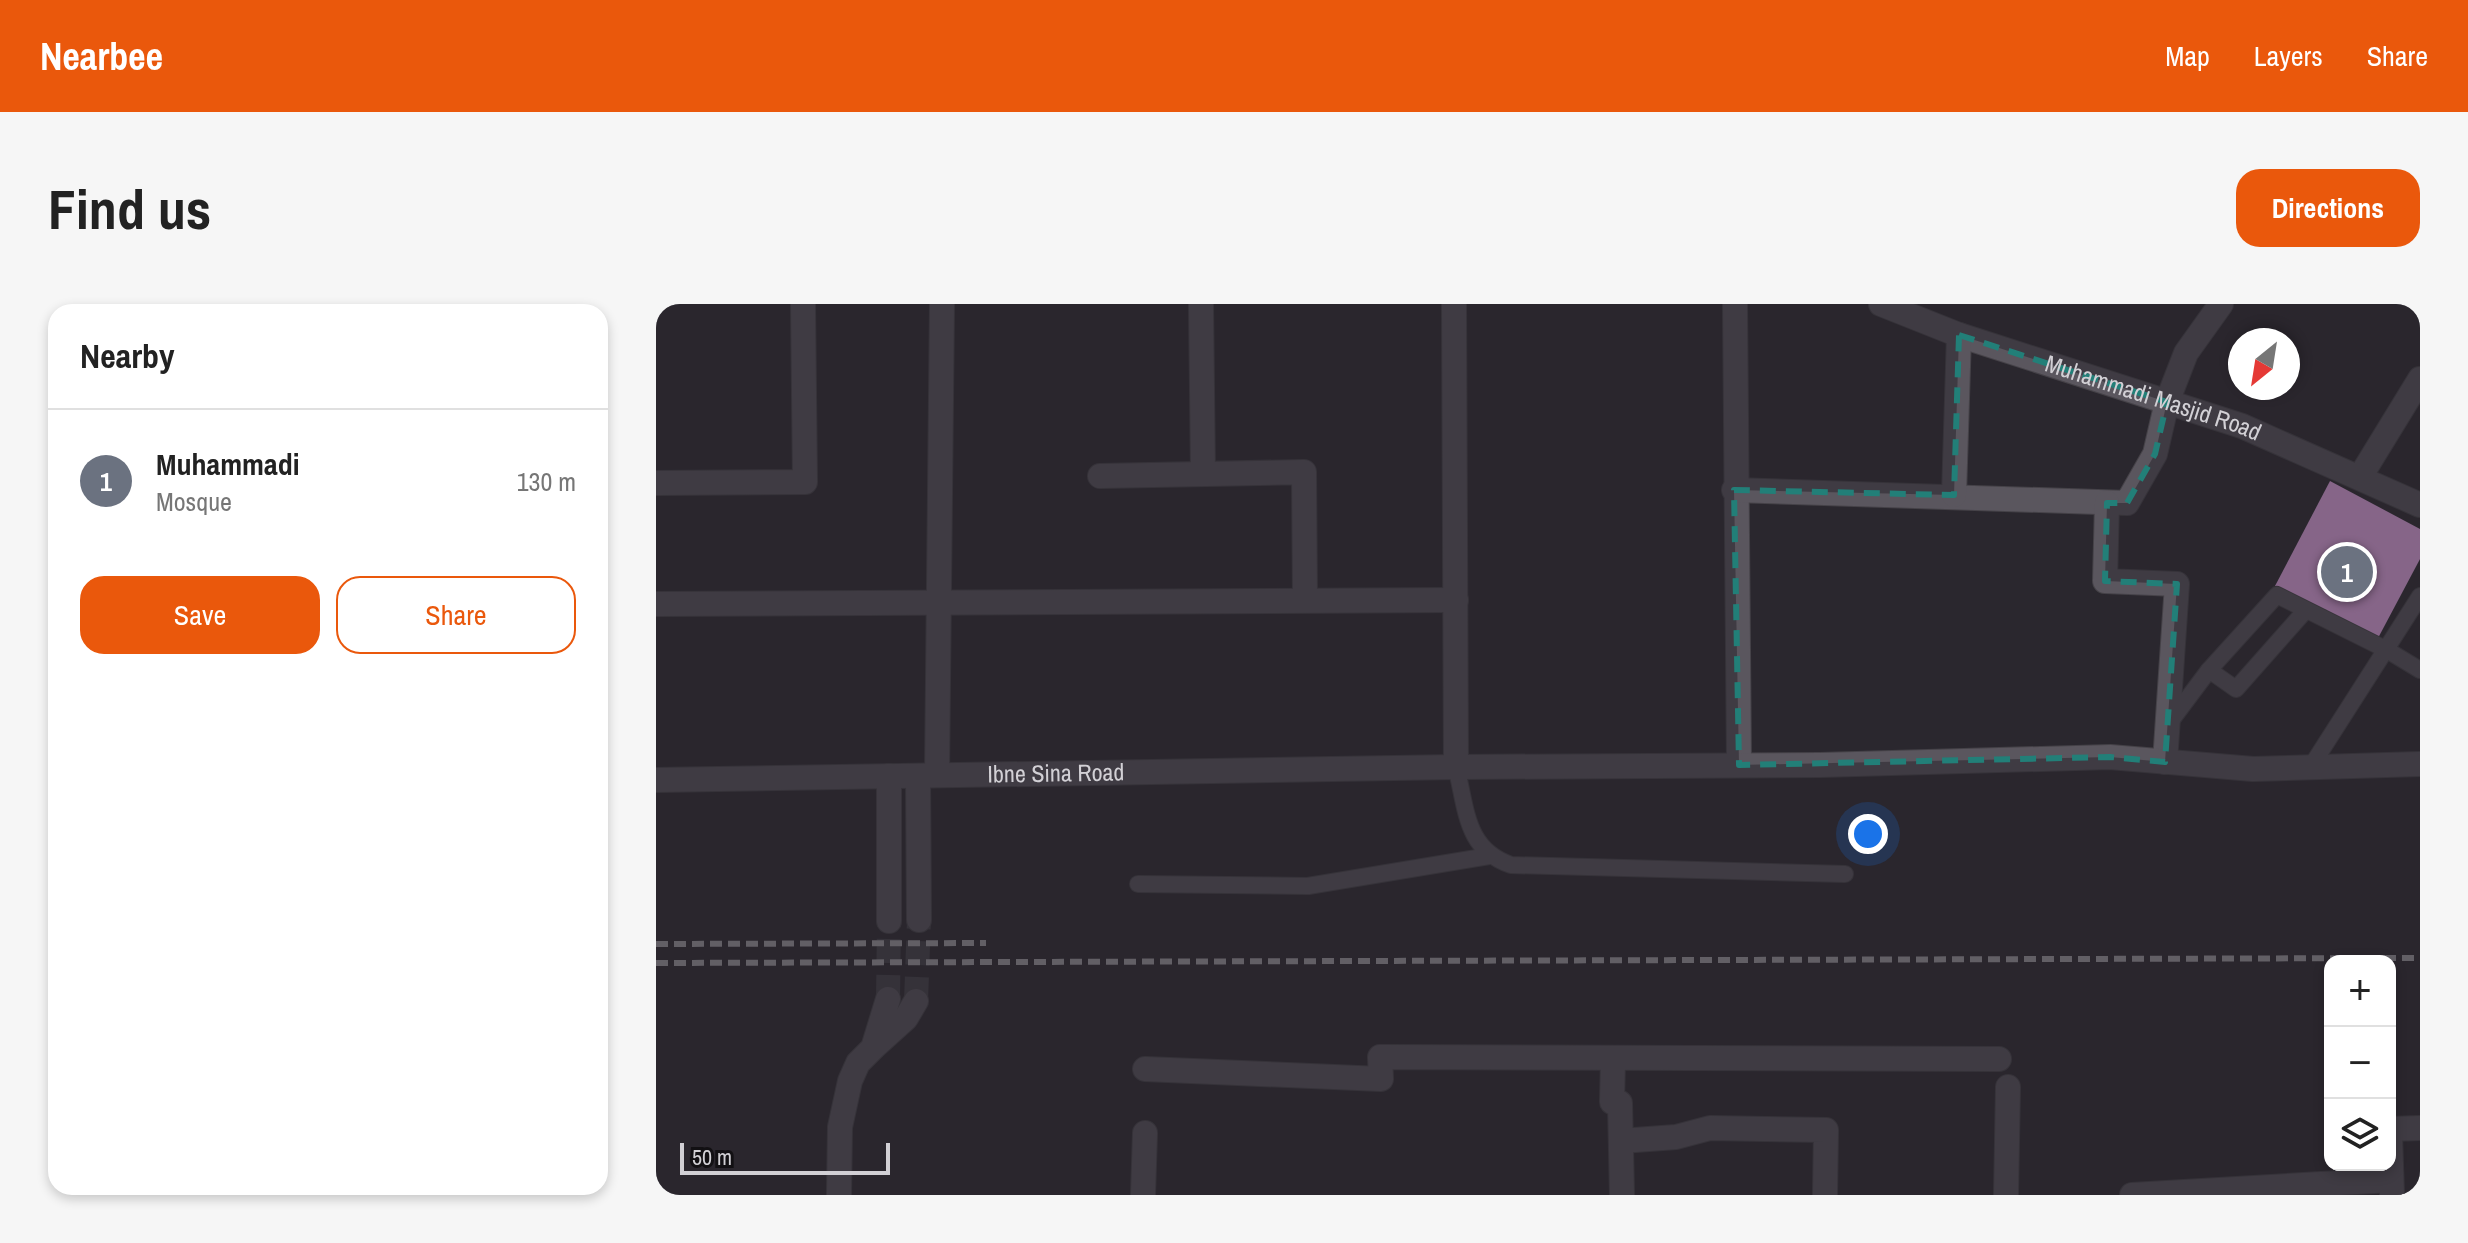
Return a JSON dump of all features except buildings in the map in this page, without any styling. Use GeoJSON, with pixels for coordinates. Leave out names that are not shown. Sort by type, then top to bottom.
{"type":"FeatureCollection","features":[{"type":"Feature","properties":{"kind":"street"},"geometry":{"type":"LineString","coordinates":[[656,483],[805,482],[803,304]]}},
{"type":"Feature","properties":{"kind":"street"},"geometry":{"type":"LineString","coordinates":[[919,920],[939,600],[942,304]]}},
{"type":"Feature","properties":{"kind":"street"},"geometry":{"type":"LineString","coordinates":[[1201,304],[1203,474]]}},
{"type":"Feature","properties":{"kind":"street"},"geometry":{"type":"LineString","coordinates":[[1454,304],[1456,767]]}},
{"type":"Feature","properties":{"kind":"street"},"geometry":{"type":"LineString","coordinates":[[1735,304],[1734,490],[1739,765]]}},
{"type":"Feature","properties":{"kind":"street","name":"Muhammadi Masjid Road"},"geometry":{"type":"LineString","coordinates":[[1881,304],[1959,335],[2242,426],[2420,505]]}},
{"type":"Feature","properties":{"kind":"street"},"geometry":{"type":"LineString","coordinates":[[1734,490],[2127,503],[2155,454],[2167,402],[2186,353],[2221,304]]}},
{"type":"Feature","properties":{"kind":"street"},"geometry":{"type":"LineString","coordinates":[[1954,495],[1959,335]]}},
{"type":"Feature","properties":{"kind":"street"},"geometry":{"type":"LineString","coordinates":[[2360,477],[2420,379]]}},
{"type":"Feature","properties":{"kind":"street"},"geometry":{"type":"LineString","coordinates":[[1100,476],[1304,472],[1305,600]]}},
{"type":"Feature","properties":{"kind":"street"},"geometry":{"type":"LineString","coordinates":[[2107,503],[2105,581],[2177,584],[2165,762]]}},
{"type":"Feature","properties":{"kind":"street"},"geometry":{"type":"LineString","coordinates":[[656,604],[939,600],[1456,600]]}},
{"type":"Feature","properties":{"kind":"street","name":"Ibne Sina Road"},"geometry":{"type":"LineString","coordinates":[[656,780],[2110,757],[2253,769],[2420,764]]}},
{"type":"Feature","properties":{"kind":"street"},"geometry":{"type":"LineString","coordinates":[[889,776],[889,921]]}},
{"type":"Feature","properties":{"kind":"street"},"geometry":{"type":"LineString","coordinates":[[873,1048],[888,999]]}},
{"type":"Feature","properties":{"kind":"street"},"geometry":{"type":"LineString","coordinates":[[839,1195],[840,1127],[850,1081],[858,1063],[906,1018],[916,1001]]}},
{"type":"Feature","properties":{"kind":"street"},"geometry":{"type":"LineString","coordinates":[[1145,1069],[1381,1079],[1380,1057],[1999,1059]]}},
{"type":"Feature","properties":{"kind":"street"},"geometry":{"type":"LineString","coordinates":[[1613,1060],[1612,1102],[1620,1103],[1622,1195]]}},
{"type":"Feature","properties":{"kind":"street"},"geometry":{"type":"LineString","coordinates":[[2006,1195],[2008,1087]]}},
{"type":"Feature","properties":{"kind":"street"},"geometry":{"type":"LineString","coordinates":[[1621,1141],[1676,1137],[1710,1128],[1826,1130],[1825,1195]]}},
{"type":"Feature","properties":{"kind":"street"},"geometry":{"type":"LineString","coordinates":[[2396,1131],[2420,1128]]}},
{"type":"Feature","properties":{"kind":"street"},"geometry":{"type":"LineString","coordinates":[[1143,1195],[1145,1133]]}},
{"type":"Feature","properties":{"kind":"street"},"geometry":{"type":"LineString","coordinates":[[2132,1195],[2392,1187]]}},
{"type":"Feature","properties":{"kind":"lane"},"geometry":{"type":"LineString","coordinates":[[2167,725],[2209,670],[2277,595],[2420,670]]}},
{"type":"Feature","properties":{"kind":"lane"},"geometry":{"type":"LineString","coordinates":[[2310,768],[2420,596]]}},
{"type":"Feature","properties":{"kind":"lane"},"geometry":{"type":"LineString","coordinates":[[2209,670],[2236,689],[2305,611]]}},
{"type":"Feature","properties":{"kind":"lane"},"geometry":{"type":"LineString","coordinates":[[1456,767],[1475,840],[1489,856],[1511,865],[1845,874]]}},
{"type":"Feature","properties":{"kind":"lane"},"geometry":{"type":"LineString","coordinates":[[1138,884],[1308,886],[1489,856]]}},
{"type":"Feature","properties":{"kind":"highlighted area"},"geometry":{"type":"Polygon","coordinates":[[[1959,335],[2167,402],[2155,454],[2127,503],[2107,503],[2105,581],[2177,584],[2165,762],[2110,757],[1739,765],[1734,490],[1954,495],[1959,335]]]}},
{"type":"Feature","properties":{"kind":"tunnel"},"geometry":{"type":"LineString","coordinates":[[916,1001],[919,920]]}},
{"type":"Feature","properties":{"kind":"tunnel"},"geometry":{"type":"LineString","coordinates":[[888,999],[889,921]]}},
{"type":"Feature","properties":{"kind":"railway"},"geometry":{"type":"LineString","coordinates":[[656,944],[986,943]]}},
{"type":"Feature","properties":{"kind":"railway"},"geometry":{"type":"LineString","coordinates":[[656,963],[2420,958]]}},
{"type":"Feature","properties":{"kind":"place","name":"Muhammadi"},"geometry":{"type":"Point","coordinates":[2347,572]}}]}
